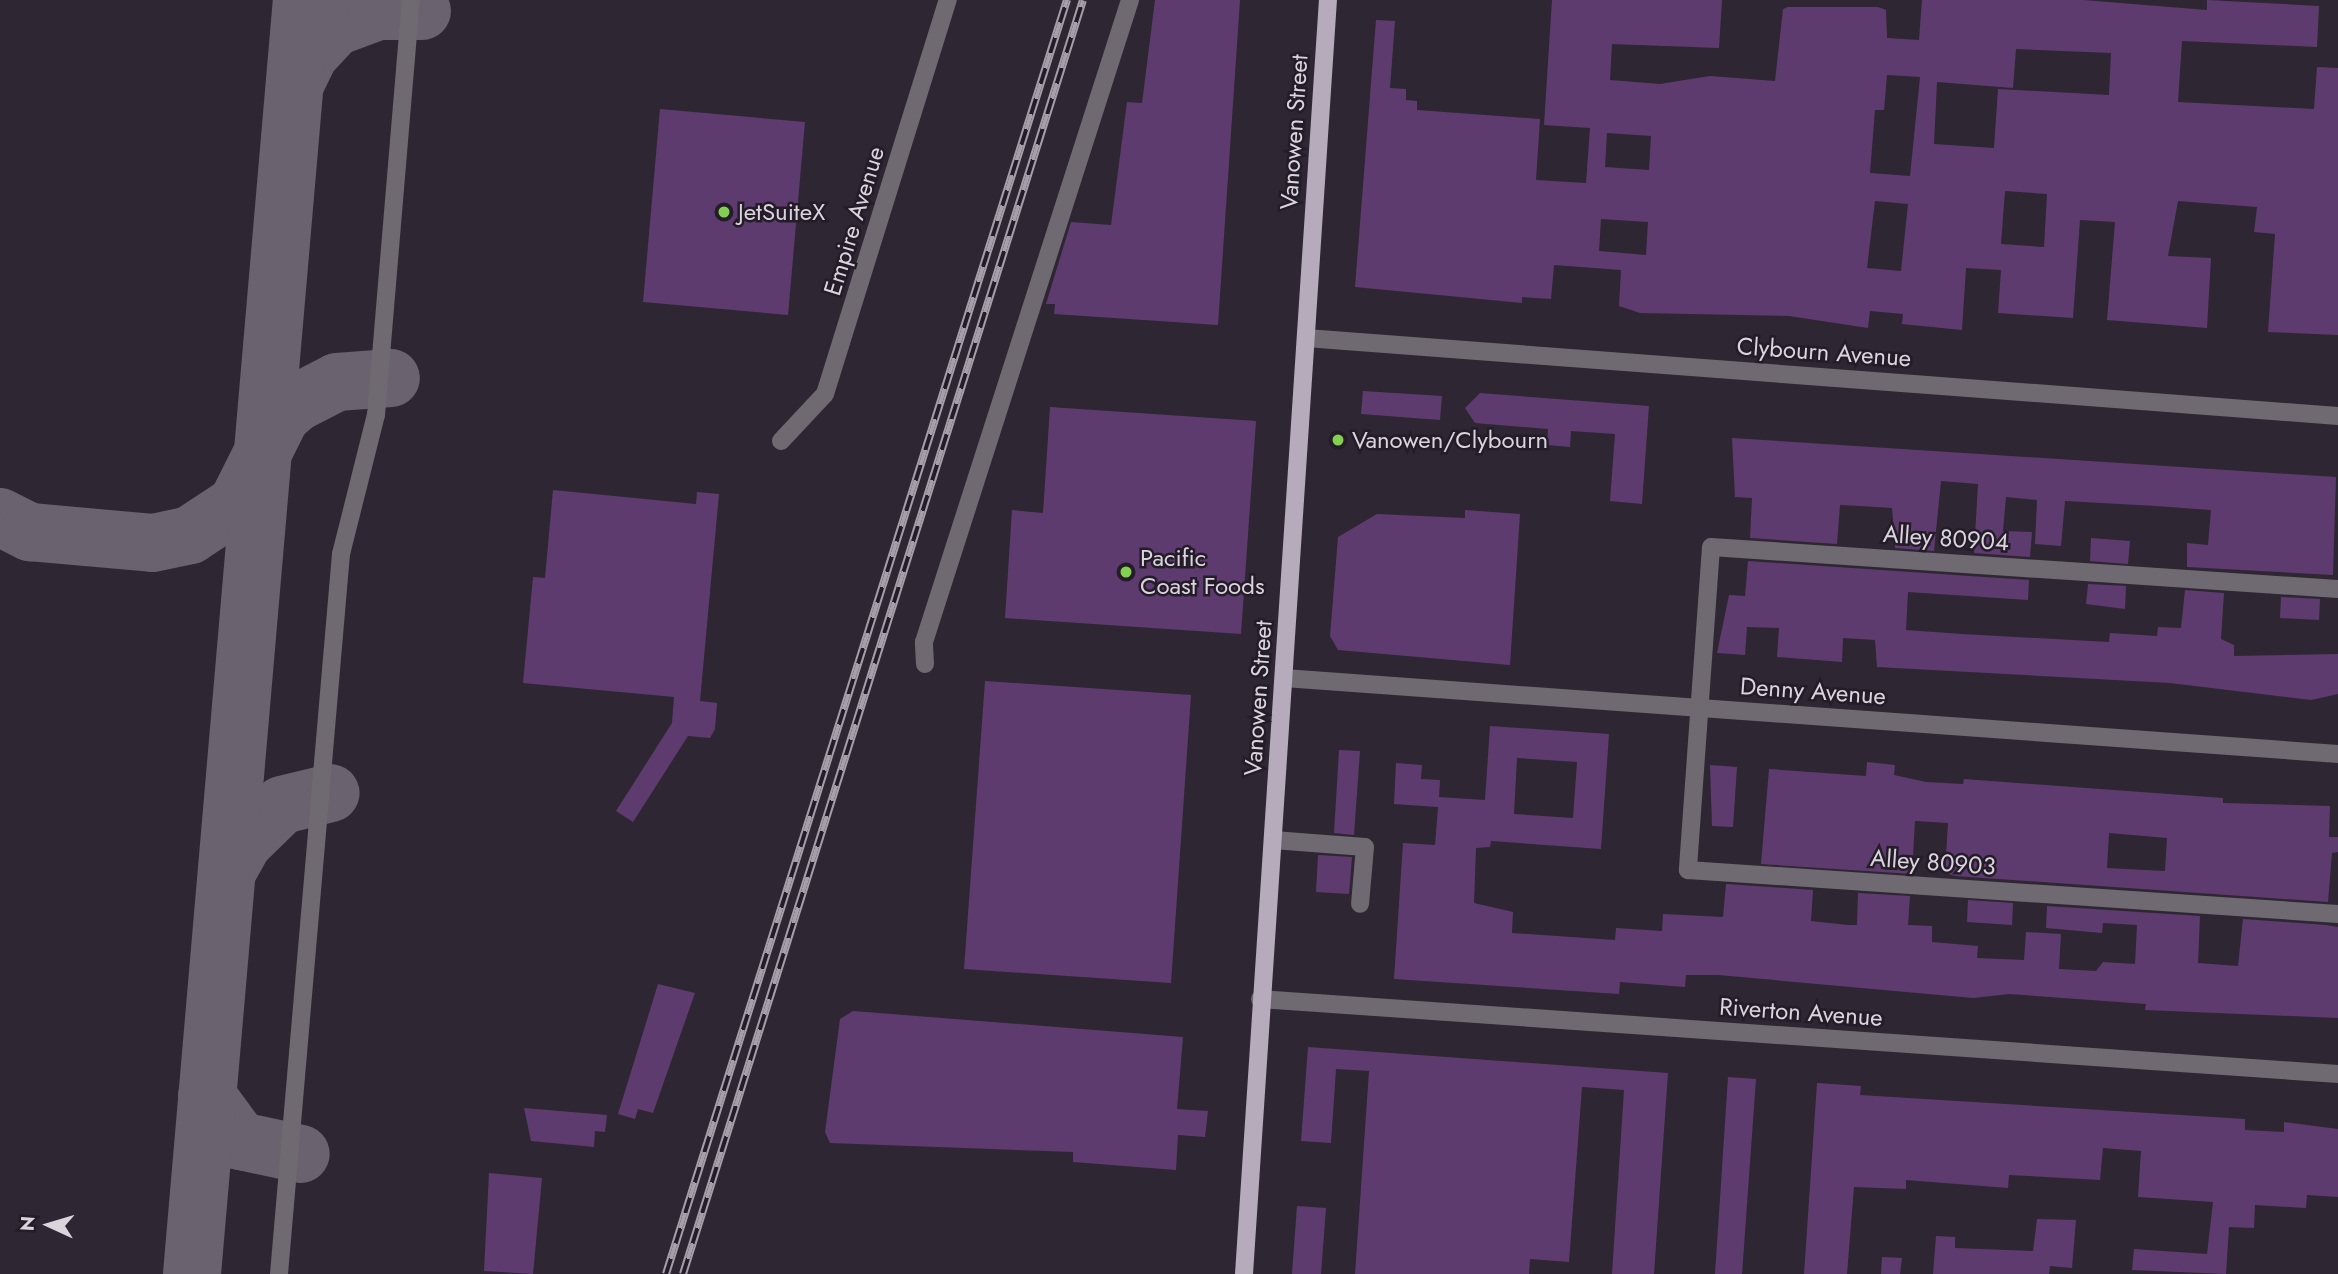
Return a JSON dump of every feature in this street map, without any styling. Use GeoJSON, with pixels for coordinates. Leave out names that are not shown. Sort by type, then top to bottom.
{"type":"FeatureCollection","features":[{"type":"Feature","properties":{"kind":"main road","name":"Vanowen Street"},"geometry":{"type":"LineString","coordinates":[[1244,1274],[1328,0]]}},
{"type":"Feature","properties":{"kind":"street"},"geometry":{"type":"LineString","coordinates":[[279,1274],[341,554],[376,415],[411,0]]}},
{"type":"Feature","properties":{"kind":"street","name":"Empire Avenue"},"geometry":{"type":"LineString","coordinates":[[781,441],[825,394],[948,0]]}},
{"type":"Feature","properties":{"kind":"street"},"geometry":{"type":"LineString","coordinates":[[925,664],[925,642],[1130,0]]}},
{"type":"Feature","properties":{"kind":"street","name":"Clybourn Avenue"},"geometry":{"type":"LineString","coordinates":[[1306,338],[2338,416]]}},
{"type":"Feature","properties":{"kind":"street","name":"Alley 80904"},"geometry":{"type":"LineString","coordinates":[[1699,707],[1711,547],[2338,589]]}},
{"type":"Feature","properties":{"kind":"street","name":"Denny Avenue"},"geometry":{"type":"LineString","coordinates":[[1284,678],[2338,754]]}},
{"type":"Feature","properties":{"kind":"street","name":"Alley 80903"},"geometry":{"type":"LineString","coordinates":[[1699,707],[1688,870],[2338,914]]}},
{"type":"Feature","properties":{"kind":"street"},"geometry":{"type":"LineString","coordinates":[[1273,841],[1365,847],[1360,904]]}},
{"type":"Feature","properties":{"kind":"street","name":"Riverton Avenue"},"geometry":{"type":"LineString","coordinates":[[1261,999],[2338,1074]]}},
{"type":"Feature","properties":{"kind":"building"},"geometry":{"type":"Polygon","coordinates":[[[1155,0],[1240,0],[1218,325],[1054,314],[1055,304],[1046,304],[1071,222],[1111,225],[1127,102],[1142,103],[1155,0]]]}},
{"type":"Feature","properties":{"kind":"building"},"geometry":{"type":"Polygon","coordinates":[[[1552,0],[1722,0],[1719,48],[1612,44],[1610,80],[1660,84],[1710,76],[1775,81],[1783,9],[1788,7],[1878,7],[1886,10],[1887,38],[1919,40],[1922,0],[2083,0],[2207,10],[2207,0],[2319,6],[2317,47],[2182,41],[2178,102],[2314,109],[2317,67],[2338,68],[2338,335],[2268,332],[2275,234],[2254,232],[2257,207],[2178,201],[2168,256],[2211,258],[2207,328],[2107,320],[2115,222],[2080,220],[2073,318],[1998,313],[2001,270],[1966,268],[1962,330],[1902,324],[1903,314],[1870,311],[1868,328],[1789,316],[1640,313],[1619,306],[1621,270],[1554,265],[1551,299],[1522,297],[1522,303],[1355,287],[1376,20],[1395,21],[1390,88],[1406,89],[1406,100],[1417,101],[1417,110],[1540,119],[1536,180],[1586,183],[1590,128],[1544,125],[1552,0]],[[2016,49],[2013,88],[1937,82],[1934,144],[1994,148],[1998,89],[2109,95],[2111,53],[2016,49]],[[1887,75],[1884,110],[1875,110],[1870,173],[1910,176],[1920,77],[1887,75]],[[1607,133],[1605,167],[1649,170],[1651,136],[1607,133]],[[2005,191],[2001,244],[2044,247],[2047,194],[2005,191]],[[1875,201],[1867,268],[1901,271],[1908,204],[1875,201]],[[1601,219],[1599,251],[1646,255],[1648,222],[1601,219]]]}},
{"type":"Feature","properties":{"kind":"building","name":"JetSuiteX"},"geometry":{"type":"Polygon","coordinates":[[[660,109],[805,122],[788,315],[643,302],[660,109]]]}},
{"type":"Feature","properties":{"kind":"building"},"geometry":{"type":"Polygon","coordinates":[[[1363,391],[1442,396],[1440,420],[1361,414],[1363,391]]]}},
{"type":"Feature","properties":{"kind":"building"},"geometry":{"type":"Polygon","coordinates":[[[1480,393],[1649,406],[1642,504],[1610,501],[1615,434],[1571,431],[1570,447],[1547,445],[1548,429],[1475,423],[1465,408],[1480,393]]]}},
{"type":"Feature","properties":{"kind":"building"},"geometry":{"type":"Polygon","coordinates":[[[1050,407],[1256,421],[1241,634],[1005,618],[1012,510],[1043,513],[1050,407]]]}},
{"type":"Feature","properties":{"kind":"building"},"geometry":{"type":"Polygon","coordinates":[[[1732,438],[2336,477],[2333,575],[2187,567],[2187,543],[2208,545],[2211,510],[2156,506],[2065,501],[2061,546],[2035,544],[2037,500],[2006,497],[2003,531],[2032,532],[2030,557],[1974,553],[1978,484],[1941,481],[1934,551],[1895,548],[1892,508],[1840,505],[1837,544],[1750,538],[1752,498],[1735,497],[1732,438]]]}},
{"type":"Feature","properties":{"kind":"building"},"geometry":{"type":"Polygon","coordinates":[[[553,490],[696,504],[697,492],[719,494],[700,701],[717,703],[715,729],[710,738],[688,736],[633,822],[616,811],[672,723],[674,697],[523,683],[533,577],[545,578],[553,490]]]}},
{"type":"Feature","properties":{"kind":"building"},"geometry":{"type":"Polygon","coordinates":[[[1465,510],[1520,514],[1510,665],[1338,650],[1330,636],[1338,537],[1377,514],[1465,518],[1465,510]]]}},
{"type":"Feature","properties":{"kind":"building"},"geometry":{"type":"Polygon","coordinates":[[[2091,538],[2130,541],[2128,564],[2090,561],[2091,538]]]}},
{"type":"Feature","properties":{"kind":"building"},"geometry":{"type":"Polygon","coordinates":[[[1748,561],[2029,580],[2028,600],[1908,592],[1906,630],[1962,634],[2109,642],[2110,633],[2157,636],[2158,627],[2181,628],[2185,590],[2224,593],[2221,639],[2234,645],[2234,656],[2338,654],[2338,694],[2311,700],[2170,683],[1877,667],[1875,640],[1843,638],[1842,662],[1777,657],[1779,628],[1747,627],[1745,655],[1717,653],[1729,595],[1745,596],[1748,561]]]}},
{"type":"Feature","properties":{"kind":"building"},"geometry":{"type":"Polygon","coordinates":[[[2088,584],[2126,586],[2125,609],[2086,604],[2088,584]]]}},
{"type":"Feature","properties":{"kind":"building"},"geometry":{"type":"Polygon","coordinates":[[[2281,597],[2320,599],[2319,620],[2280,618],[2281,597]]]}},
{"type":"Feature","properties":{"kind":"building"},"geometry":{"type":"Polygon","coordinates":[[[985,681],[1191,695],[1171,983],[964,969],[985,681]]]}},
{"type":"Feature","properties":{"kind":"building"},"geometry":{"type":"Polygon","coordinates":[[[1490,726],[1609,734],[1601,849],[1491,841],[1490,847],[1476,848],[1474,903],[1513,912],[1512,933],[1615,940],[1616,928],[1662,931],[1663,914],[1723,917],[1726,884],[1813,890],[1811,921],[1848,925],[1857,925],[1858,893],[1910,896],[1908,925],[1932,926],[1932,942],[1978,946],[1977,958],[2024,960],[2026,932],[2061,934],[2059,969],[2096,971],[2103,962],[2135,964],[2137,925],[2103,923],[2102,933],[2046,928],[2047,906],[2200,916],[2198,963],[2238,966],[2243,919],[2326,925],[2338,927],[2338,1018],[2145,1010],[2146,1004],[2009,994],[1973,998],[1718,975],[1686,975],[1685,987],[1620,982],[1619,994],[1394,979],[1403,843],[1435,845],[1438,807],[1394,804],[1396,763],[1422,765],[1421,779],[1440,780],[1439,797],[1485,800],[1490,726]],[[1517,758],[1514,814],[1573,818],[1577,762],[1517,758]]]}},
{"type":"Feature","properties":{"kind":"building"},"geometry":{"type":"Polygon","coordinates":[[[1339,750],[1360,751],[1354,835],[1334,833],[1339,750]]]}},
{"type":"Feature","properties":{"kind":"building"},"geometry":{"type":"Polygon","coordinates":[[[1867,762],[1895,765],[1894,775],[1926,782],[1963,784],[1964,779],[2223,798],[2223,803],[2330,806],[2329,837],[2338,837],[2338,852],[2332,853],[2328,902],[1955,876],[1945,873],[1948,823],[1915,821],[1912,874],[1761,864],[1769,769],[1866,776],[1867,762]],[[2109,833],[2107,868],[2165,871],[2167,838],[2109,833]]]}},
{"type":"Feature","properties":{"kind":"building"},"geometry":{"type":"Polygon","coordinates":[[[1710,765],[1737,767],[1733,827],[1712,826],[1710,765]]]}},
{"type":"Feature","properties":{"kind":"building"},"geometry":{"type":"Polygon","coordinates":[[[1318,855],[1352,857],[1349,894],[1316,892],[1318,855]]]}},
{"type":"Feature","properties":{"kind":"building"},"geometry":{"type":"Polygon","coordinates":[[[1968,900],[2013,903],[2012,925],[1967,922],[1968,900]]]}},
{"type":"Feature","properties":{"kind":"building"},"geometry":{"type":"Polygon","coordinates":[[[658,984],[695,993],[653,1113],[638,1109],[635,1119],[618,1114],[658,984]]]}},
{"type":"Feature","properties":{"kind":"building"},"geometry":{"type":"Polygon","coordinates":[[[853,1011],[1183,1037],[1177,1109],[1208,1111],[1205,1137],[1178,1135],[1176,1170],[1073,1162],[1073,1152],[830,1143],[825,1132],[840,1019],[853,1011]]]}},
{"type":"Feature","properties":{"kind":"building"},"geometry":{"type":"Polygon","coordinates":[[[1308,1047],[1668,1073],[1654,1274],[1612,1274],[1624,1090],[1582,1087],[1569,1262],[1530,1259],[1529,1274],[1355,1274],[1369,1071],[1336,1069],[1331,1143],[1301,1141],[1308,1047]]]}},
{"type":"Feature","properties":{"kind":"building"},"geometry":{"type":"Polygon","coordinates":[[[1728,1077],[1756,1079],[1742,1274],[1715,1274],[1728,1077]]]}},
{"type":"Feature","properties":{"kind":"building"},"geometry":{"type":"Polygon","coordinates":[[[1817,1083],[1861,1086],[1860,1095],[2245,1119],[2245,1130],[2284,1132],[2284,1122],[2338,1129],[2338,1197],[2307,1195],[2306,1208],[2255,1205],[2254,1228],[2229,1227],[2226,1274],[2132,1270],[2134,1249],[2207,1254],[2213,1202],[2138,1197],[2141,1151],[2103,1148],[2100,1180],[2009,1175],[2008,1188],[1906,1180],[1906,1189],[1854,1187],[1847,1274],[1804,1274],[1817,1083]]]}},
{"type":"Feature","properties":{"kind":"building"},"geometry":{"type":"Polygon","coordinates":[[[524,1108],[607,1115],[605,1132],[595,1131],[594,1147],[531,1141],[524,1108]]]}},
{"type":"Feature","properties":{"kind":"building"},"geometry":{"type":"Polygon","coordinates":[[[489,1173],[542,1178],[533,1274],[484,1271],[489,1173]]]}},
{"type":"Feature","properties":{"kind":"building"},"geometry":{"type":"Polygon","coordinates":[[[1297,1206],[1326,1208],[1321,1274],[1292,1274],[1297,1206]]]}},
{"type":"Feature","properties":{"kind":"building"},"geometry":{"type":"Polygon","coordinates":[[[2037,1219],[2076,1220],[2072,1268],[2050,1266],[2049,1274],[1933,1274],[1936,1236],[1955,1237],[1955,1248],[2033,1251],[2037,1219]]]}},
{"type":"Feature","properties":{"kind":"building"},"geometry":{"type":"Polygon","coordinates":[[[1882,1257],[1902,1258],[1900,1274],[1881,1274],[1882,1257]]]}},
{"type":"Feature","properties":{"kind":"taxiway"},"geometry":{"type":"LineString","coordinates":[[192,1274],[302,0]]}},
{"type":"Feature","properties":{"kind":"taxiway"},"geometry":{"type":"LineString","coordinates":[[295,84],[309,55],[335,27],[378,11],[422,11]]}},
{"type":"Feature","properties":{"kind":"taxiway"},"geometry":{"type":"LineString","coordinates":[[0,517],[30,532],[153,543],[190,535],[237,504],[281,416],[296,403],[337,382],[391,378]]}},
{"type":"Feature","properties":{"kind":"taxiway"},"geometry":{"type":"LineString","coordinates":[[227,872],[243,843],[282,805],[331,793]]}},
{"type":"Feature","properties":{"kind":"taxiway"},"geometry":{"type":"LineString","coordinates":[[207,1096],[240,1141],[301,1154]]}},
{"type":"Feature","properties":{"kind":"railway"},"geometry":{"type":"LineString","coordinates":[[666,1274],[1067,0]]}},
{"type":"Feature","properties":{"kind":"railway"},"geometry":{"type":"LineString","coordinates":[[683,1274],[1083,0]]}},
{"type":"Feature","properties":{"kind":"place","name":"JetSuiteX"},"geometry":{"type":"Point","coordinates":[724,212]}},
{"type":"Feature","properties":{"kind":"place","name":"Vanowen/Clybourn"},"geometry":{"type":"Point","coordinates":[1338,440]}},
{"type":"Feature","properties":{"kind":"place","name":"Pacific Coast Foods"},"geometry":{"type":"Point","coordinates":[1126,572]}}]}
